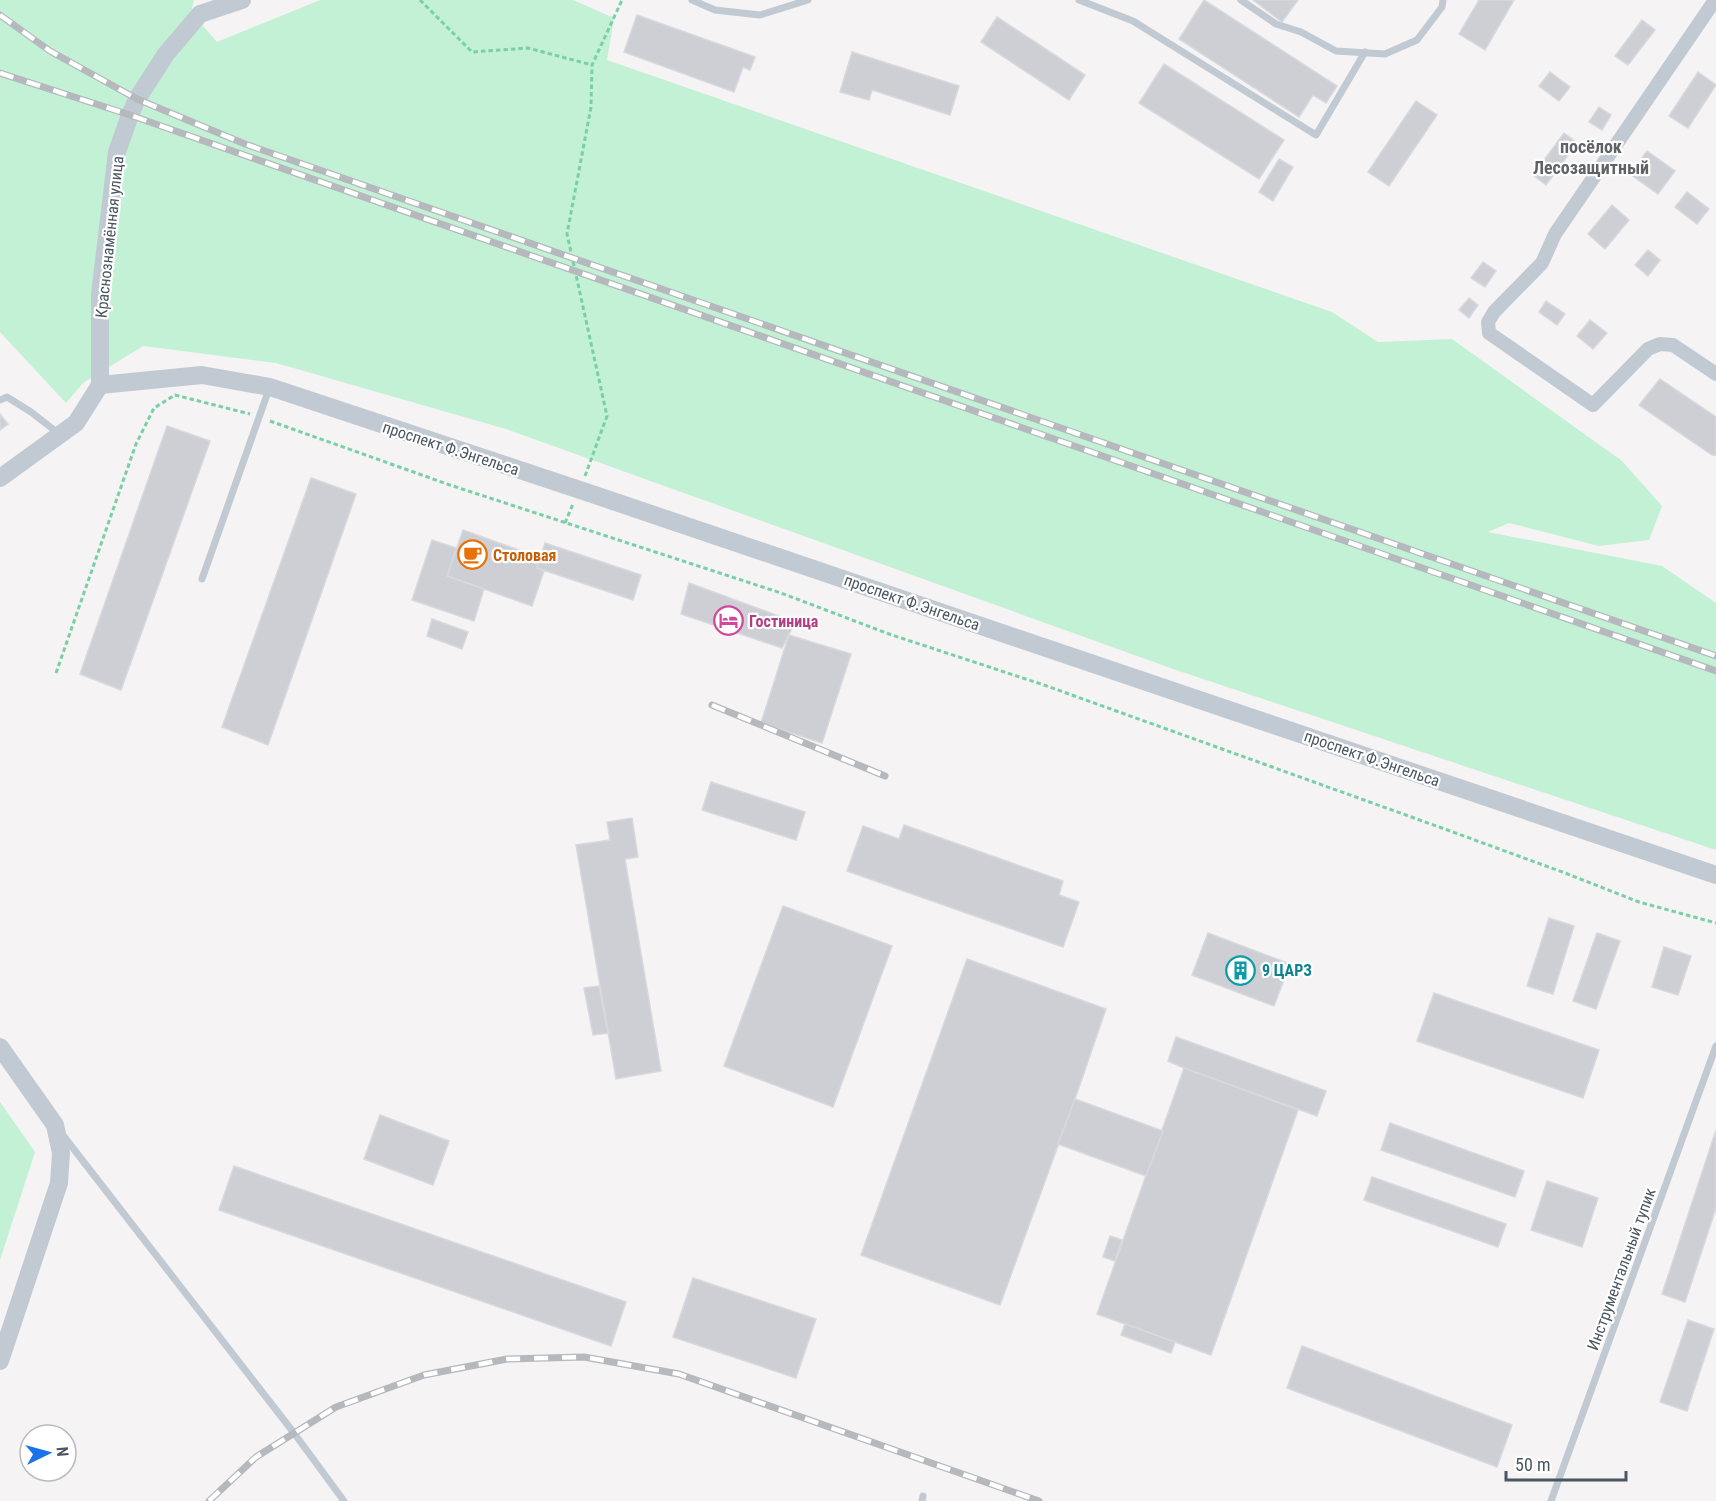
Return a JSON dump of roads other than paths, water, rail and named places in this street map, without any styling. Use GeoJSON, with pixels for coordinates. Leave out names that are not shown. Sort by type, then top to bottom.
{"type":"FeatureCollection","features":[{"type":"Feature","properties":{"kind":"street","name":"Краснознамённая улица"},"geometry":{"type":"LineString","coordinates":[[100,385],[100,294],[117,152],[137,99],[166,54],[203,7],[242,0]]}},
{"type":"Feature","properties":{"kind":"street"},"geometry":{"type":"LineString","coordinates":[[1715,0],[1555,234],[1542,263],[1494,312],[1488,322],[1490,333],[1593,405],[1648,349],[1660,344],[1673,345],[1716,374]]}},
{"type":"Feature","properties":{"kind":"street","name":"проспект Ф.Энгельса"},"geometry":{"type":"LineString","coordinates":[[100,385],[202,375],[270,387],[1716,874]]}},
{"type":"Feature","properties":{"kind":"street"},"geometry":{"type":"LineString","coordinates":[[0,478],[76,423],[100,385]]}},
{"type":"Feature","properties":{"kind":"street"},"geometry":{"type":"LineString","coordinates":[[0,1047],[55,1125],[61,1153],[59,1183],[0,1361]]}},
{"type":"Feature","properties":{"kind":"lane"},"geometry":{"type":"LineString","coordinates":[[692,0],[715,10],[760,15],[808,0]]}},
{"type":"Feature","properties":{"kind":"lane"},"geometry":{"type":"LineString","coordinates":[[1079,0],[1133,21],[1316,135],[1365,52]]}},
{"type":"Feature","properties":{"kind":"lane"},"geometry":{"type":"LineString","coordinates":[[1241,0],[1276,24],[1301,32],[1336,51],[1385,54],[1417,40],[1442,7],[1443,0]]}},
{"type":"Feature","properties":{"kind":"lane"},"geometry":{"type":"LineString","coordinates":[[202,579],[270,387]]}},
{"type":"Feature","properties":{"kind":"lane"},"geometry":{"type":"LineString","coordinates":[[0,400],[6,397],[60,434]]}},
{"type":"Feature","properties":{"kind":"lane","name":"Инструментальный тупик"},"geometry":{"type":"LineString","coordinates":[[1551,1501],[1716,1046]]}},
{"type":"Feature","properties":{"kind":"lane"},"geometry":{"type":"LineString","coordinates":[[55,1125],[344,1501]]}},
{"type":"Feature","properties":{"kind":"railway"},"geometry":{"type":"LineString","coordinates":[[0,15],[50,51],[137,99],[245,144],[1716,656]]}},
{"type":"Feature","properties":{"kind":"railway"},"geometry":{"type":"LineString","coordinates":[[0,73],[130,115],[1716,671]]}},
{"type":"Feature","properties":{"kind":"railway"},"geometry":{"type":"LineString","coordinates":[[712,705],[885,776]]}},
{"type":"Feature","properties":{"kind":"railway"},"geometry":{"type":"LineString","coordinates":[[209,1501],[256,1457],[336,1407],[424,1375],[507,1359],[584,1357],[679,1374],[1039,1501]]}},
{"type":"Feature","properties":{"kind":"place","name":"Столовая"},"geometry":{"type":"Point","coordinates":[472,555]}},
{"type":"Feature","properties":{"kind":"place","name":"Гостиница"},"geometry":{"type":"Point","coordinates":[728,621]}},
{"type":"Feature","properties":{"kind":"place","name":"9 ЦАРЗ"},"geometry":{"type":"Point","coordinates":[1241,970]}},
{"type":"Feature","properties":{"kind":"district","name":"посёлок Лесозащитный"},"geometry":{"type":"Point","coordinates":[1591,157]}}]}
